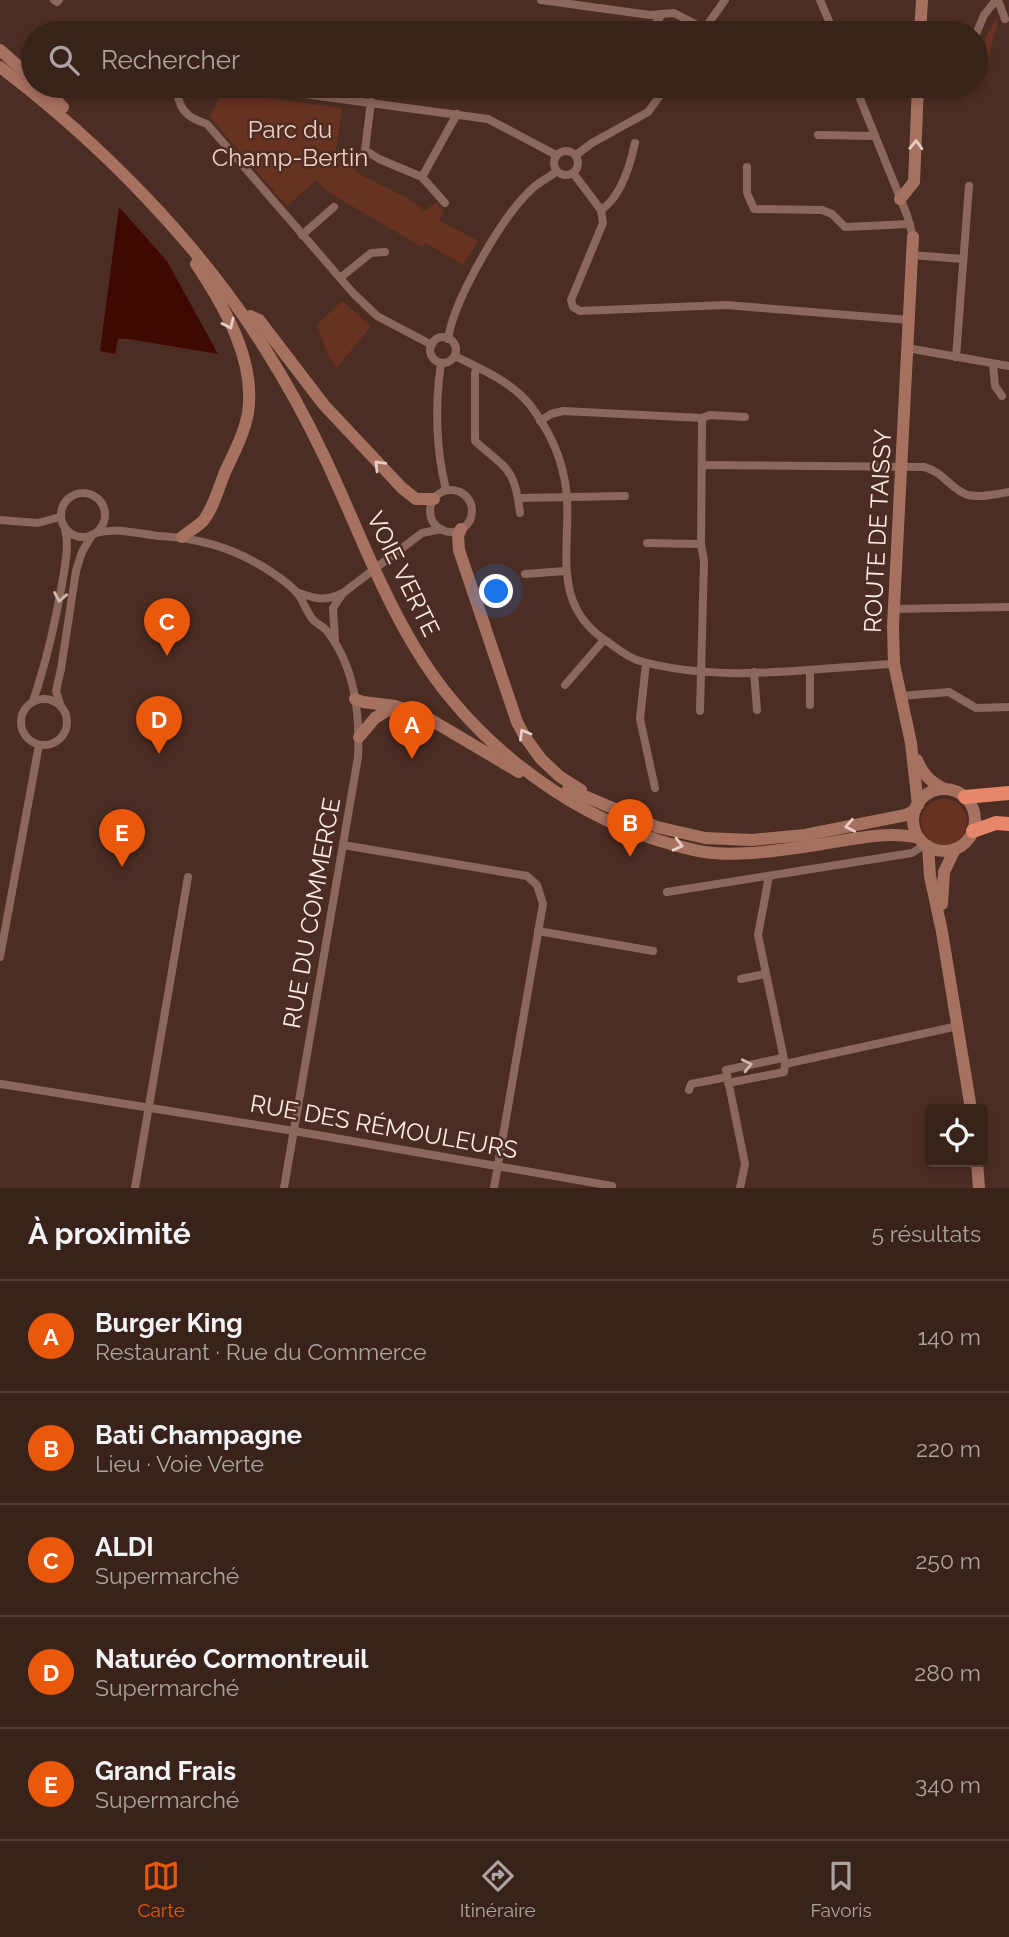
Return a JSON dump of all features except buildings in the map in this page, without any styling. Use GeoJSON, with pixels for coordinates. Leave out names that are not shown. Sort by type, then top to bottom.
{"type":"FeatureCollection","features":[{"type":"Feature","properties":{"kind":"highway"},"geometry":{"type":"LineString","coordinates":[[965,797],[1009,793]]}},
{"type":"Feature","properties":{"kind":"highway"},"geometry":{"type":"LineString","coordinates":[[973,831],[996,822],[1009,824]]}},
{"type":"Feature","properties":{"kind":"main road"},"geometry":{"type":"LineString","coordinates":[[921,21],[922,0]]}},
{"type":"Feature","properties":{"kind":"main road"},"geometry":{"type":"LineString","coordinates":[[0,50],[21,68]]}},
{"type":"Feature","properties":{"kind":"main road","name":"VOIE VERTE"},"geometry":{"type":"LineString","coordinates":[[0,67],[21,83]]}},
{"type":"Feature","properties":{"kind":"main road","name":"VOIE VERTE"},"geometry":{"type":"LineString","coordinates":[[41,98],[169,223],[225,290],[292,393],[324,456],[393,610],[427,666],[457,705],[494,743],[549,788],[602,818],[659,841],[707,853],[760,852],[890,833],[924,843]]}},
{"type":"Feature","properties":{"kind":"main road","name":"VOIE VERTE"},"geometry":{"type":"LineString","coordinates":[[53,98],[168,212],[205,255],[250,316],[296,390],[403,618],[431,664],[457,699],[519,757],[579,796],[590,797],[657,827],[705,838],[752,840],[805,835],[898,817],[917,807]]}},
{"type":"Feature","properties":{"kind":"main road"},"geometry":{"type":"LineString","coordinates":[[900,199],[914,182],[918,98]]}},
{"type":"Feature","properties":{"kind":"main road"},"geometry":{"type":"LineString","coordinates":[[169,223],[217,299],[236,338],[246,366],[249,390],[243,433],[205,518],[181,537]]}},
{"type":"Feature","properties":{"kind":"main road","name":"ROUTE DE TAISSY"},"geometry":{"type":"LineString","coordinates":[[911,230],[912,255],[894,609],[894,664],[911,743],[917,807]]}},
{"type":"Feature","properties":{"kind":"main road"},"geometry":{"type":"LineString","coordinates":[[250,316],[259,320],[324,405],[402,488],[416,499],[434,499]]}},
{"type":"Feature","properties":{"kind":"main road"},"geometry":{"type":"LineString","coordinates":[[461,529],[458,535],[459,550],[517,722],[541,759],[559,776],[590,797]]}},
{"type":"Feature","properties":{"kind":"main road"},"geometry":{"type":"LineString","coordinates":[[355,699],[421,714],[549,788]]}},
{"type":"Feature","properties":{"kind":"main road"},"geometry":{"type":"LineString","coordinates":[[359,737],[375,718],[395,706]]}},
{"type":"Feature","properties":{"kind":"main road","name":"ROUTE DE TAISSY"},"geometry":{"type":"LineString","coordinates":[[911,743],[922,772],[931,782],[944,789]]}},
{"type":"Feature","properties":{"kind":"main road"},"geometry":{"type":"LineString","coordinates":[[942,932],[941,889],[944,872],[955,849],[969,839],[975,817],[965,797],[944,789],[929,793],[917,807],[914,819],[924,843],[942,932],[970,1104]]}},
{"type":"Feature","properties":{"kind":"main road"},"geometry":{"type":"LineString","coordinates":[[924,843],[941,850],[955,849]]}},
{"type":"Feature","properties":{"kind":"main road"},"geometry":{"type":"LineString","coordinates":[[977,1167],[979,1188]]}},
{"type":"Feature","properties":{"kind":"street"},"geometry":{"type":"LineString","coordinates":[[541,0],[647,15],[674,13],[687,21]]}},
{"type":"Feature","properties":{"kind":"street"},"geometry":{"type":"LineString","coordinates":[[710,21],[725,0]]}},
{"type":"Feature","properties":{"kind":"street"},"geometry":{"type":"LineString","coordinates":[[820,0],[829,21]]}},
{"type":"Feature","properties":{"kind":"street"},"geometry":{"type":"LineString","coordinates":[[981,21],[997,0],[1005,19]]}},
{"type":"Feature","properties":{"kind":"street"},"geometry":{"type":"LineString","coordinates":[[657,21],[662,14]]}},
{"type":"Feature","properties":{"kind":"street"},"geometry":{"type":"LineString","coordinates":[[178,98],[180,106],[193,119],[207,124],[340,278],[377,316],[432,345]]}},
{"type":"Feature","properties":{"kind":"street"},"geometry":{"type":"LineString","coordinates":[[340,98],[488,119],[556,155]]}},
{"type":"Feature","properties":{"kind":"street"},"geometry":{"type":"LineString","coordinates":[[576,155],[648,112],[658,98]]}},
{"type":"Feature","properties":{"kind":"street"},"geometry":{"type":"LineString","coordinates":[[747,167],[747,193],[754,209],[822,210],[832,214],[845,227],[911,230],[860,98]]}},
{"type":"Feature","properties":{"kind":"street"},"geometry":{"type":"LineString","coordinates":[[371,102],[366,150],[379,159],[422,177],[445,203]]}},
{"type":"Feature","properties":{"kind":"street"},"geometry":{"type":"LineString","coordinates":[[422,177],[457,114]]}},
{"type":"Feature","properties":{"kind":"street"},"geometry":{"type":"LineString","coordinates":[[818,135],[875,136]]}},
{"type":"Feature","properties":{"kind":"street"},"geometry":{"type":"LineString","coordinates":[[601,210],[613,203],[635,143]]}},
{"type":"Feature","properties":{"kind":"street"},"geometry":{"type":"LineString","coordinates":[[566,150],[576,155],[578,162],[573,173],[567,175],[557,171],[554,165],[556,155],[566,150]]}},
{"type":"Feature","properties":{"kind":"street"},"geometry":{"type":"LineString","coordinates":[[448,339],[463,295],[508,218],[534,187],[557,171]]}},
{"type":"Feature","properties":{"kind":"street"},"geometry":{"type":"LineString","coordinates":[[573,173],[601,210],[603,223],[573,292],[573,307],[580,311],[726,304],[909,320]]}},
{"type":"Feature","properties":{"kind":"street"},"geometry":{"type":"LineString","coordinates":[[956,357],[969,186]]}},
{"type":"Feature","properties":{"kind":"street"},"geometry":{"type":"LineString","coordinates":[[302,235],[334,207]]}},
{"type":"Feature","properties":{"kind":"street"},"geometry":{"type":"LineString","coordinates":[[340,278],[371,253],[385,252]]}},
{"type":"Feature","properties":{"kind":"street"},"geometry":{"type":"LineString","coordinates":[[912,255],[963,259]]}},
{"type":"Feature","properties":{"kind":"street"},"geometry":{"type":"LineString","coordinates":[[441,338],[448,339],[456,348],[455,356],[449,362],[441,363],[432,356],[432,345],[441,338]]}},
{"type":"Feature","properties":{"kind":"street"},"geometry":{"type":"LineString","coordinates":[[907,348],[1009,366]]}},
{"type":"Feature","properties":{"kind":"street"},"geometry":{"type":"LineString","coordinates":[[455,356],[507,384],[529,403],[558,454],[565,478],[565,571],[576,610],[604,640],[636,661],[703,673],[894,664]]}},
{"type":"Feature","properties":{"kind":"street"},"geometry":{"type":"LineString","coordinates":[[441,363],[438,402],[439,453],[446,490]]}},
{"type":"Feature","properties":{"kind":"street"},"geometry":{"type":"LineString","coordinates":[[993,363],[995,386],[1002,396]]}},
{"type":"Feature","properties":{"kind":"street"},"geometry":{"type":"LineString","coordinates":[[477,367],[475,441],[499,459],[514,478],[520,513]]}},
{"type":"Feature","properties":{"kind":"street"},"geometry":{"type":"LineString","coordinates":[[540,421],[563,411],[702,418],[710,415],[745,417]]}},
{"type":"Feature","properties":{"kind":"street"},"geometry":{"type":"LineString","coordinates":[[700,710],[704,561],[701,544],[702,418]]}},
{"type":"Feature","properties":{"kind":"street"},"geometry":{"type":"LineString","coordinates":[[702,465],[901,467],[934,470],[967,495],[983,497],[1009,492]]}},
{"type":"Feature","properties":{"kind":"street"},"geometry":{"type":"LineString","coordinates":[[65,530],[81,537],[120,530],[206,541],[245,556],[278,577],[296,592],[314,621],[319,623],[329,621],[343,593],[359,578],[422,533],[461,529],[472,516],[472,504],[459,491],[446,490],[434,499],[431,515],[422,533]]}},
{"type":"Feature","properties":{"kind":"street"},"geometry":{"type":"LineString","coordinates":[[83,492],[96,497],[104,508],[105,515],[101,528],[82,552],[76,571],[56,691],[67,719],[62,737],[52,744],[39,745],[26,737],[20,723],[24,709],[33,701],[49,656],[68,551],[60,517],[66,500],[83,492]]}},
{"type":"Feature","properties":{"kind":"street"},"geometry":{"type":"LineString","coordinates":[[519,498],[625,496]]}},
{"type":"Feature","properties":{"kind":"street"},"geometry":{"type":"LineString","coordinates":[[105,515],[120,530]]}},
{"type":"Feature","properties":{"kind":"street"},"geometry":{"type":"LineString","coordinates":[[431,515],[441,529]]}},
{"type":"Feature","properties":{"kind":"street"},"geometry":{"type":"LineString","coordinates":[[0,520],[38,523],[60,517]]}},
{"type":"Feature","properties":{"kind":"street"},"geometry":{"type":"LineString","coordinates":[[646,543],[701,544]]}},
{"type":"Feature","properties":{"kind":"street"},"geometry":{"type":"LineString","coordinates":[[525,574],[565,571]]}},
{"type":"Feature","properties":{"kind":"street"},"geometry":{"type":"LineString","coordinates":[[296,592],[321,600],[332,613]]}},
{"type":"Feature","properties":{"kind":"street"},"geometry":{"type":"LineString","coordinates":[[309,612],[311,604],[343,593]]}},
{"type":"Feature","properties":{"kind":"street"},"geometry":{"type":"LineString","coordinates":[[894,609],[1009,607]]}},
{"type":"Feature","properties":{"kind":"street","name":"RUE DU COMMERCE"},"geometry":{"type":"LineString","coordinates":[[332,613],[336,646]]}},
{"type":"Feature","properties":{"kind":"street","name":"RUE DU COMMERCE"},"geometry":{"type":"LineString","coordinates":[[284,1188],[357,767],[359,737],[355,699],[348,670],[336,646],[319,623]]}},
{"type":"Feature","properties":{"kind":"street"},"geometry":{"type":"LineString","coordinates":[[565,685],[604,640]]}},
{"type":"Feature","properties":{"kind":"street"},"geometry":{"type":"LineString","coordinates":[[646,663],[640,719],[655,788]]}},
{"type":"Feature","properties":{"kind":"street"},"geometry":{"type":"LineString","coordinates":[[810,670],[810,705]]}},
{"type":"Feature","properties":{"kind":"street"},"geometry":{"type":"LineString","coordinates":[[754,672],[757,710]]}},
{"type":"Feature","properties":{"kind":"street"},"geometry":{"type":"LineString","coordinates":[[901,696],[949,692],[976,708],[1009,707]]}},
{"type":"Feature","properties":{"kind":"street"},"geometry":{"type":"LineString","coordinates":[[33,701],[48,699],[61,707]]}},
{"type":"Feature","properties":{"kind":"street"},"geometry":{"type":"LineString","coordinates":[[0,957],[4,914],[39,745]]}},
{"type":"Feature","properties":{"kind":"street"},"geometry":{"type":"LineString","coordinates":[[667,892],[912,853],[924,843]]}},
{"type":"Feature","properties":{"kind":"street"},"geometry":{"type":"LineString","coordinates":[[343,845],[527,876],[537,885],[543,904],[494,1188]]}},
{"type":"Feature","properties":{"kind":"street"},"geometry":{"type":"LineString","coordinates":[[689,1090],[691,1084],[784,1072],[758,935],[769,876]]}},
{"type":"Feature","properties":{"kind":"street"},"geometry":{"type":"LineString","coordinates":[[135,1188],[188,877]]}},
{"type":"Feature","properties":{"kind":"street"},"geometry":{"type":"LineString","coordinates":[[538,931],[653,951]]}},
{"type":"Feature","properties":{"kind":"street"},"geometry":{"type":"LineString","coordinates":[[741,979],[765,974]]}},
{"type":"Feature","properties":{"kind":"street"},"geometry":{"type":"LineString","coordinates":[[740,1188],[745,1164],[726,1070],[958,1027]]}},
{"type":"Feature","properties":{"kind":"street"},"geometry":{"type":"LineString","coordinates":[[0,1076],[0,1086]]}},
{"type":"Feature","properties":{"kind":"street","name":"RUE DES RÉMOULEURS"},"geometry":{"type":"LineString","coordinates":[[0,1086],[149,1107],[612,1186]]}},
{"type":"Feature","properties":{"kind":"green space"},"geometry":{"type":"Polygon","coordinates":[[[996,18],[998,23],[988,58],[988,32],[996,18]]]}},
{"type":"Feature","properties":{"kind":"green space","name":"Parc du Champ-Bertin"},"geometry":{"type":"Polygon","coordinates":[[[220,98],[268,98],[342,108],[335,156],[424,211],[436,203],[444,210],[439,220],[478,241],[463,265],[426,243],[422,247],[328,192],[316,180],[287,206],[209,116],[220,98]]]}},
{"type":"Feature","properties":{"kind":"green space"},"geometry":{"type":"Polygon","coordinates":[[[342,301],[371,326],[336,369],[317,325],[342,301]]]}},
{"type":"Feature","properties":{"kind":"green space"},"geometry":{"type":"Polygon","coordinates":[[[944,799],[960,806],[967,822],[960,838],[944,845],[928,838],[921,822],[928,806],[944,799]]]}},
{"type":"Feature","properties":{"kind":"shaded area"},"geometry":{"type":"Polygon","coordinates":[[[119,207],[167,261],[218,354],[129,339],[118,339],[115,354],[100,351],[119,207]]]}},
{"type":"Feature","properties":{"kind":"place","name":"ALDI"},"geometry":{"type":"Point","coordinates":[167,656]}},
{"type":"Feature","properties":{"kind":"place","name":"Naturéo Cormontreuil"},"geometry":{"type":"Point","coordinates":[159,754]}},
{"type":"Feature","properties":{"kind":"place","name":"Burger King"},"geometry":{"type":"Point","coordinates":[412,759]}},
{"type":"Feature","properties":{"kind":"place","name":"Bati Champagne"},"geometry":{"type":"Point","coordinates":[630,857]}},
{"type":"Feature","properties":{"kind":"place","name":"Grand Frais"},"geometry":{"type":"Point","coordinates":[122,867]}}]}
